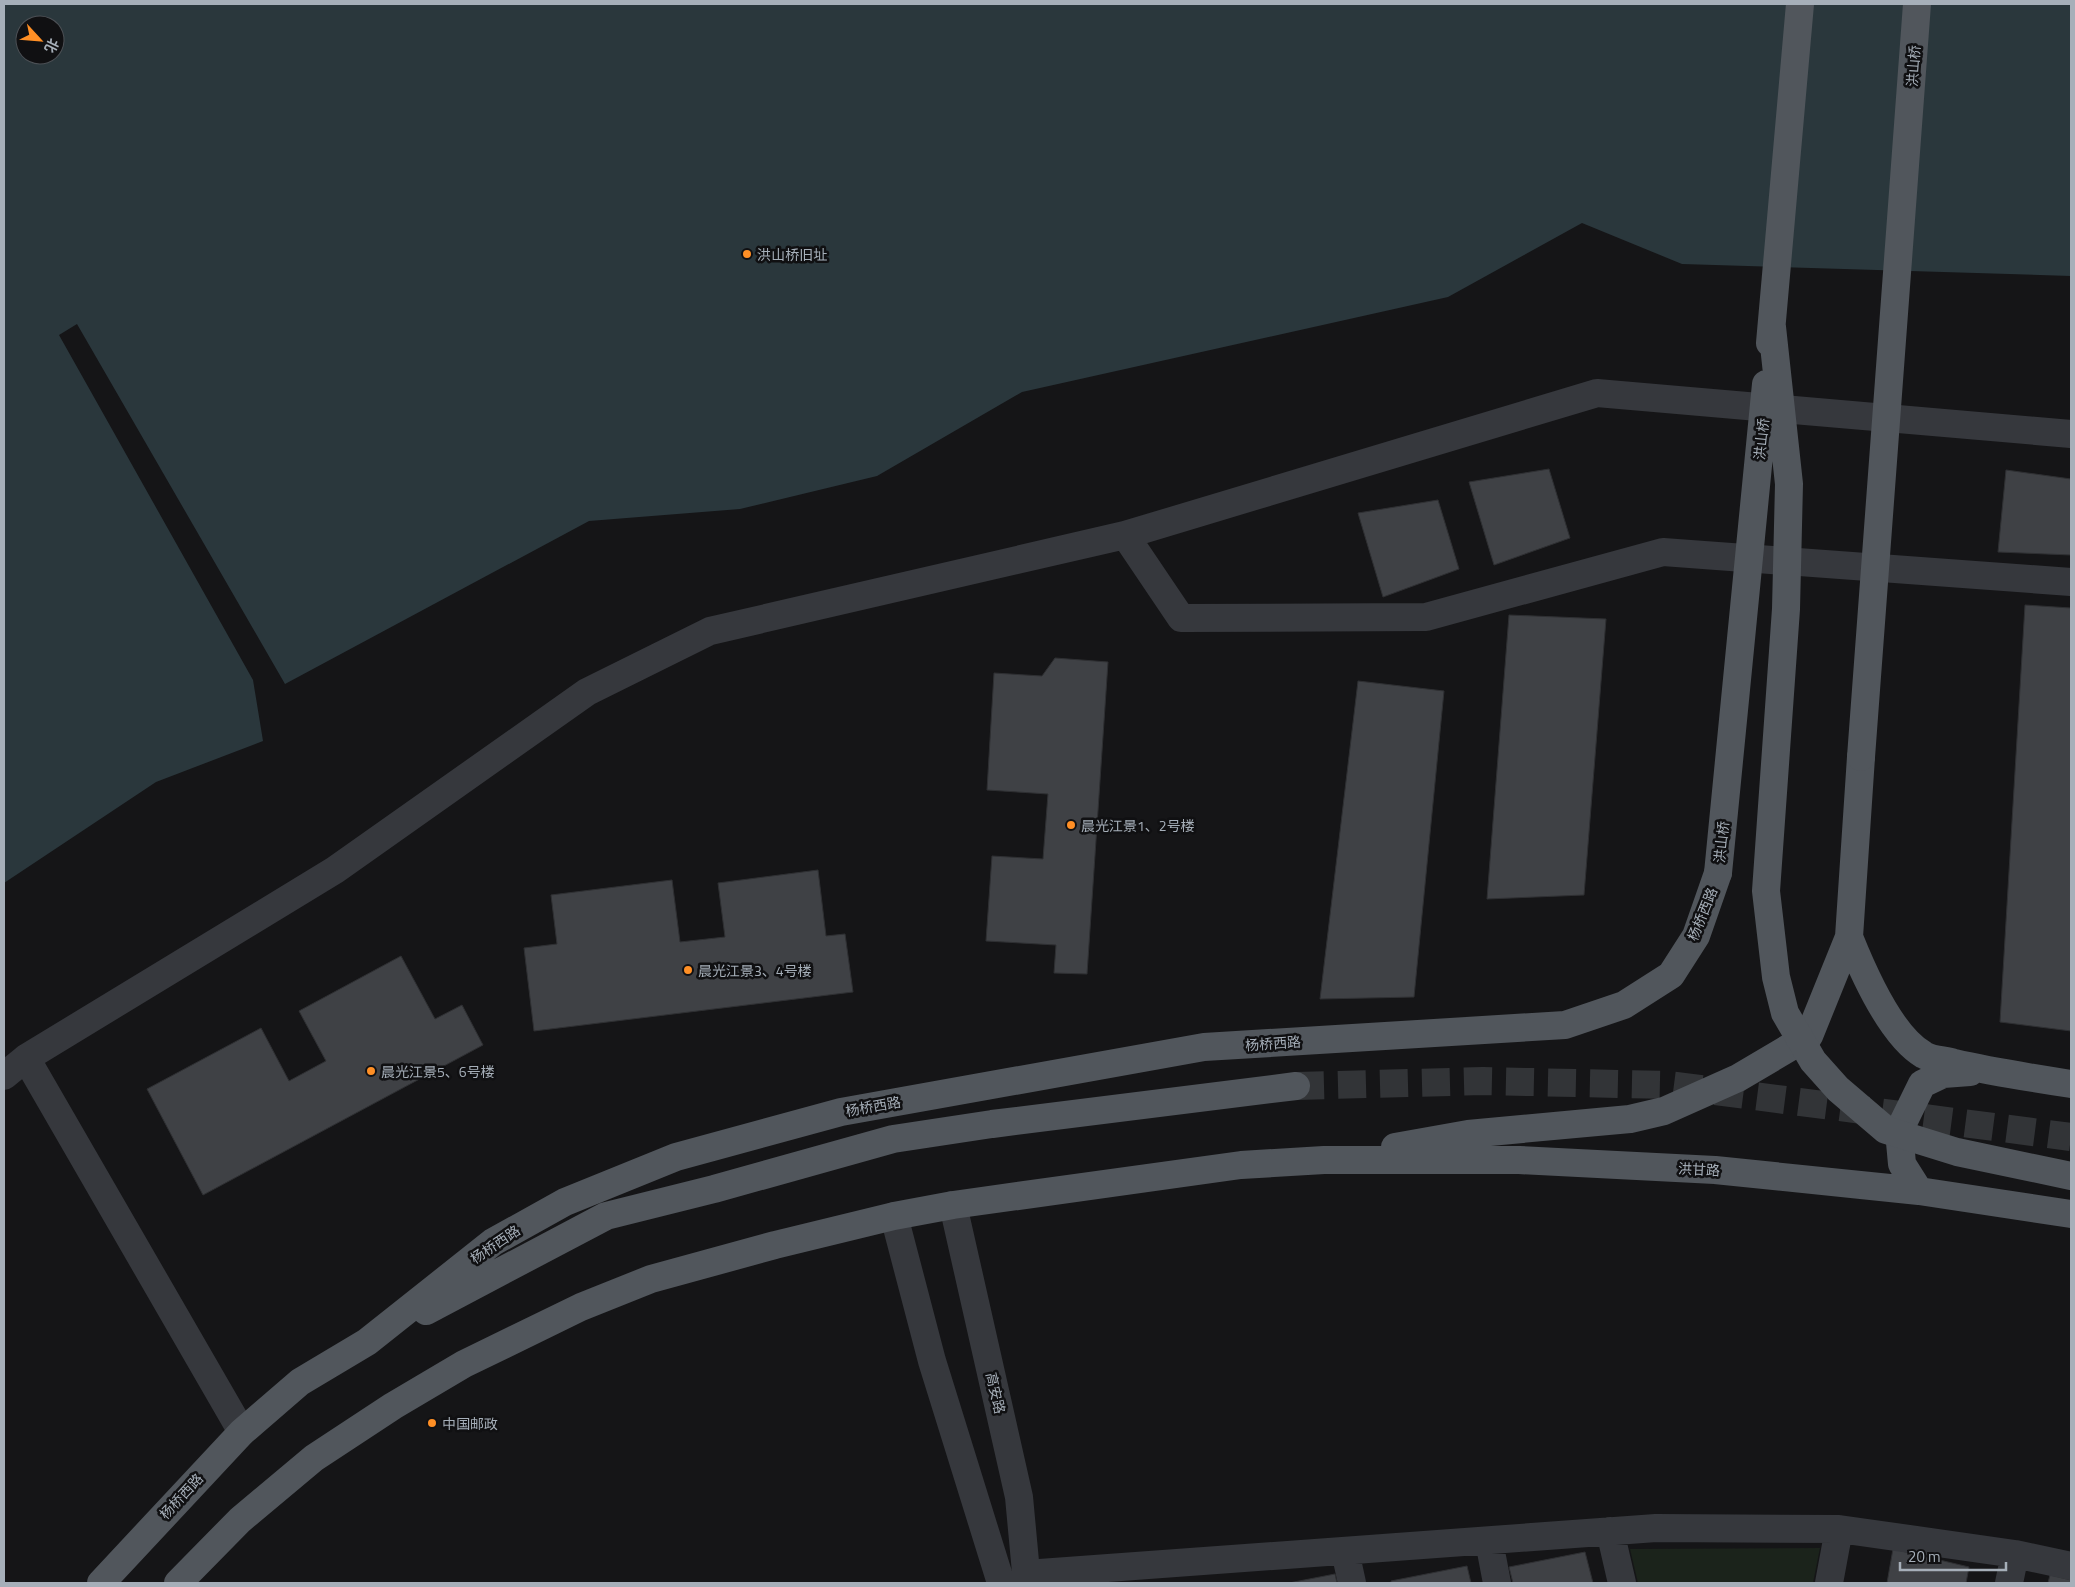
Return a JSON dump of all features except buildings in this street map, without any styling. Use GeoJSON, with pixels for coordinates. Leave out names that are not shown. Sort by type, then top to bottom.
{"type":"FeatureCollection","features":[{"type":"Feature","properties":{"kind":"main road","name":"洪山桥"},"geometry":{"type":"LineString","coordinates":[[1718,873],[1772,327],[1800,4]]}},
{"type":"Feature","properties":{"kind":"main road","name":"洪山桥"},"geometry":{"type":"LineString","coordinates":[[1849,937],[1917,4]]}},
{"type":"Feature","properties":{"kind":"main road"},"geometry":{"type":"LineString","coordinates":[[1772,327],[1789,484],[1786,609],[1766,891],[1776,977],[1785,1013],[1813,1061],[1838,1089],[1886,1130],[1957,1152],[2071,1176]]}},
{"type":"Feature","properties":{"kind":"main road","name":"杨桥西路"},"geometry":{"type":"LineString","coordinates":[[101,1583],[242,1432],[300,1382],[367,1342],[492,1242],[565,1202],[676,1157],[841,1112],[1204,1047],[1564,1025],[1624,1005],[1671,975],[1696,936],[1718,873]]}},
{"type":"Feature","properties":{"kind":"main road"},"geometry":{"type":"LineString","coordinates":[[1849,937],[1862,969],[1881,1004],[1901,1034],[1925,1055],[1989,1072],[2071,1084]]}},
{"type":"Feature","properties":{"kind":"main road"},"geometry":{"type":"LineString","coordinates":[[178,1583],[240,1520],[314,1458],[393,1406],[464,1364],[581,1307],[651,1279],[775,1244],[894,1216],[954,1205],[1241,1165],[1324,1160],[1468,1134],[1630,1119],[1664,1111],[1738,1078],[1809,1036],[1849,937]]}},
{"type":"Feature","properties":{"kind":"main road"},"geometry":{"type":"LineString","coordinates":[[1919,1191],[1902,1164],[1899,1130],[1922,1084],[1944,1074],[1989,1072]]}},
{"type":"Feature","properties":{"kind":"main road"},"geometry":{"type":"LineString","coordinates":[[367,1342],[606,1216],[714,1190],[893,1139],[992,1124],[1296,1086]]}},
{"type":"Feature","properties":{"kind":"main road","name":"洪甘路"},"geometry":{"type":"LineString","coordinates":[[1324,1160],[1519,1160],[1715,1170],[1919,1191],[2071,1214]]}},
{"type":"Feature","properties":{"kind":"street"},"geometry":{"type":"LineString","coordinates":[[4,1076],[26,1058],[335,870],[587,692],[710,631],[1125,535],[1597,393],[2071,434]]}},
{"type":"Feature","properties":{"kind":"street"},"geometry":{"type":"LineString","coordinates":[[1125,535],[1181,618],[1426,617],[1663,552],[2071,582]]}},
{"type":"Feature","properties":{"kind":"street"},"geometry":{"type":"LineString","coordinates":[[26,1058],[242,1432]]}},
{"type":"Feature","properties":{"kind":"street","name":"高安路"},"geometry":{"type":"LineString","coordinates":[[954,1205],[1019,1497],[1026,1579]]}},
{"type":"Feature","properties":{"kind":"street"},"geometry":{"type":"LineString","coordinates":[[894,1216],[932,1361],[1001,1583]]}},
{"type":"Feature","properties":{"kind":"street"},"geometry":{"type":"LineString","coordinates":[[1026,1579],[1199,1572],[1345,1551],[1656,1528],[1839,1528],[2015,1554],[2071,1566]]}},
{"type":"Feature","properties":{"kind":"street"},"geometry":{"type":"LineString","coordinates":[[1829,1583],[1839,1528]]}},
{"type":"Feature","properties":{"kind":"street"},"geometry":{"type":"LineString","coordinates":[[1610,1532],[1622,1583]]}},
{"type":"Feature","properties":{"kind":"street"},"geometry":{"type":"LineString","coordinates":[[1489,1540],[1497,1583]]}},
{"type":"Feature","properties":{"kind":"street"},"geometry":{"type":"LineString","coordinates":[[1345,1551],[1352,1583]]}},
{"type":"Feature","properties":{"kind":"street"},"geometry":{"type":"LineString","coordinates":[[2009,1583],[2015,1554]]}},
{"type":"Feature","properties":{"kind":"shaded area"},"geometry":{"type":"Polygon","coordinates":[[[4,4],[2071,4],[2071,276],[1682,264],[1582,223],[1448,297],[1022,392],[877,476],[740,509],[589,521],[285,684],[77,324],[59,335],[253,680],[263,741],[156,782],[4,883],[4,4]]]}},
{"type":"Feature","properties":{"kind":"shaded area"},"geometry":{"type":"Polygon","coordinates":[[[1820,1548],[1813,1583],[1638,1583],[1630,1549],[1820,1548]]]}},
{"type":"Feature","properties":{"kind":"tunnel"},"geometry":{"type":"LineString","coordinates":[[1296,1086],[1483,1081],[1669,1085],[2071,1137]]}},
{"type":"Feature","properties":{"kind":"place","name":"洪山桥旧址"},"geometry":{"type":"Point","coordinates":[747,254]}},
{"type":"Feature","properties":{"kind":"place","name":"晨光江景1、2号楼"},"geometry":{"type":"Point","coordinates":[1071,825]}},
{"type":"Feature","properties":{"kind":"place","name":"晨光江景3、4号楼"},"geometry":{"type":"Point","coordinates":[688,970]}},
{"type":"Feature","properties":{"kind":"place","name":"晨光江景5、6号楼"},"geometry":{"type":"Point","coordinates":[371,1071]}},
{"type":"Feature","properties":{"kind":"place","name":"中国邮政"},"geometry":{"type":"Point","coordinates":[432,1423]}}]}
